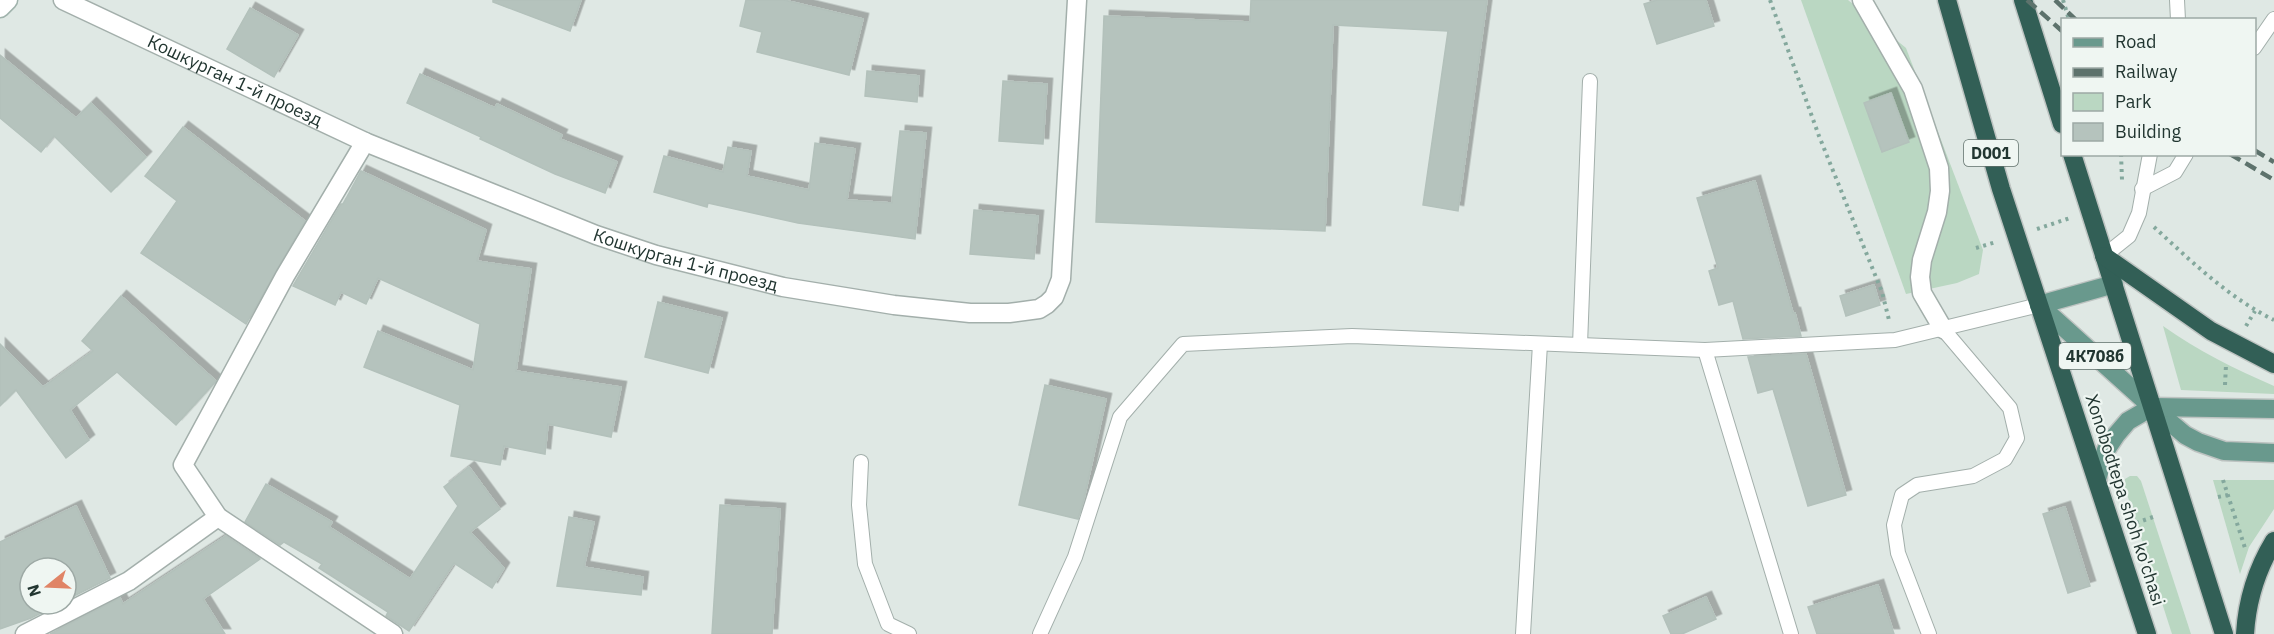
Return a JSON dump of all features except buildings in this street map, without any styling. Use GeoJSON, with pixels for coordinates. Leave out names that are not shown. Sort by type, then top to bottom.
{"type":"FeatureCollection","features":[{"type":"Feature","properties":{"kind":"highway","name":"Xonobodtepa shoh ko'chasi"},"geometry":{"type":"LineString","coordinates":[[1947,0],[2016,235],[2147,634]]}},
{"type":"Feature","properties":{"kind":"highway"},"geometry":{"type":"LineString","coordinates":[[2023,0],[2061,121]]}},
{"type":"Feature","properties":{"kind":"highway"},"geometry":{"type":"LineString","coordinates":[[2073,156],[2224,634]]}},
{"type":"Feature","properties":{"kind":"highway"},"geometry":{"type":"LineString","coordinates":[[2104,256],[2204,327],[2274,364]]}},
{"type":"Feature","properties":{"kind":"highway"},"geometry":{"type":"LineString","coordinates":[[2245,634],[2254,584],[2262,560],[2274,541]]}},
{"type":"Feature","properties":{"kind":"main road"},"geometry":{"type":"LineString","coordinates":[[2039,305],[2114,284]]}},
{"type":"Feature","properties":{"kind":"main road","name":"4К708б"},"geometry":{"type":"LineString","coordinates":[[2039,305],[2151,407]]}},
{"type":"Feature","properties":{"kind":"main road"},"geometry":{"type":"LineString","coordinates":[[2097,479],[2100,463],[2116,435],[2128,422],[2151,407],[2274,409]]}},
{"type":"Feature","properties":{"kind":"main road"},"geometry":{"type":"LineString","coordinates":[[2151,407],[2185,435],[2210,447],[2224,451],[2274,453]]}},
{"type":"Feature","properties":{"kind":"street"},"geometry":{"type":"LineString","coordinates":[[0,8],[8,0]]}},
{"type":"Feature","properties":{"kind":"street","name":"Кошкурган 1-й проезд"},"geometry":{"type":"LineString","coordinates":[[63,0],[365,142],[596,235],[718,272],[783,286],[894,305],[970,313],[1029,312],[1047,304],[1058,289],[1063,269],[1077,0]]}},
{"type":"Feature","properties":{"kind":"street"},"geometry":{"type":"LineString","coordinates":[[1862,0],[1913,89],[1939,168],[1940,190],[1937,212],[1922,260],[1920,277],[1922,293],[1943,329]]}},
{"type":"Feature","properties":{"kind":"street"},"geometry":{"type":"LineString","coordinates":[[365,142],[285,276],[183,465],[218,517],[393,634]]}},
{"type":"Feature","properties":{"kind":"street"},"geometry":{"type":"LineString","coordinates":[[25,634],[129,580],[218,517]]}},
{"type":"Feature","properties":{"kind":"lane"},"geometry":{"type":"LineString","coordinates":[[2177,0],[2178,18]]}},
{"type":"Feature","properties":{"kind":"lane"},"geometry":{"type":"LineString","coordinates":[[2256,45],[2274,19]]}},
{"type":"Feature","properties":{"kind":"lane"},"geometry":{"type":"LineString","coordinates":[[1580,345],[1590,81]]}},
{"type":"Feature","properties":{"kind":"lane"},"geometry":{"type":"LineString","coordinates":[[2104,256],[2129,236],[2139,213],[2150,156]]}},
{"type":"Feature","properties":{"kind":"lane"},"geometry":{"type":"LineString","coordinates":[[2142,189],[2175,172],[2185,156]]}},
{"type":"Feature","properties":{"kind":"lane"},"geometry":{"type":"LineString","coordinates":[[1040,634],[1075,557],[1120,417],[1183,344],[1352,336],[1705,350],[1895,340],[2039,305]]}},
{"type":"Feature","properties":{"kind":"lane"},"geometry":{"type":"LineString","coordinates":[[1929,634],[1898,553],[1894,525],[1902,495],[1917,485],[1972,476],[2005,459],[2016,438],[2010,408],[1943,329]]}},
{"type":"Feature","properties":{"kind":"lane"},"geometry":{"type":"LineString","coordinates":[[1523,634],[1540,344]]}},
{"type":"Feature","properties":{"kind":"lane"},"geometry":{"type":"LineString","coordinates":[[1705,350],[1791,634]]}},
{"type":"Feature","properties":{"kind":"lane"},"geometry":{"type":"LineString","coordinates":[[861,462],[859,506],[865,564],[888,624],[909,634]]}},
{"type":"Feature","properties":{"kind":"path"},"geometry":{"type":"LineString","coordinates":[[1770,0],[1819,136],[1882,292],[1895,340]]}},
{"type":"Feature","properties":{"kind":"path"},"geometry":{"type":"LineString","coordinates":[[2063,0],[2068,18]]}},
{"type":"Feature","properties":{"kind":"path"},"geometry":{"type":"LineString","coordinates":[[1976,248],[2091,212]]}},
{"type":"Feature","properties":{"kind":"path"},"geometry":{"type":"LineString","coordinates":[[2139,213],[2205,273],[2255,311],[2274,320]]}},
{"type":"Feature","properties":{"kind":"path"},"geometry":{"type":"LineString","coordinates":[[2244,330],[2255,311]]}},
{"type":"Feature","properties":{"kind":"path"},"geometry":{"type":"LineString","coordinates":[[2224,392],[2226,365]]}},
{"type":"Feature","properties":{"kind":"path"},"geometry":{"type":"LineString","coordinates":[[2223,480],[2247,553]]}},
{"type":"Feature","properties":{"kind":"path"},"geometry":{"type":"LineString","coordinates":[[2218,497],[2228,495]]}},
{"type":"Feature","properties":{"kind":"path"},"geometry":{"type":"LineString","coordinates":[[2136,523],[2153,517]]}},
{"type":"Feature","properties":{"kind":"green space"},"geometry":{"type":"Polygon","coordinates":[[[1801,0],[1848,0],[1906,48],[1983,250],[1979,274],[1957,283],[1906,294],[1801,0]]]}},
{"type":"Feature","properties":{"kind":"green space"},"geometry":{"type":"Polygon","coordinates":[[[2163,326],[2217,359],[2274,386],[2274,394],[2181,390],[2163,326]]]}},
{"type":"Feature","properties":{"kind":"green space"},"geometry":{"type":"Polygon","coordinates":[[[2137,476],[2141,481],[2191,634],[2172,634],[2124,485],[2125,479],[2137,476]]]}},
{"type":"Feature","properties":{"kind":"green space"},"geometry":{"type":"Polygon","coordinates":[[[2213,480],[2274,480],[2274,509],[2249,547],[2240,574],[2213,480]]]}},
{"type":"Feature","properties":{"kind":"railway"},"geometry":{"type":"LineString","coordinates":[[2027,0],[2061,30]]}},
{"type":"Feature","properties":{"kind":"railway"},"geometry":{"type":"LineString","coordinates":[[2055,0],[2074,18]]}},
{"type":"Feature","properties":{"kind":"railway"},"geometry":{"type":"LineString","coordinates":[[2256,151],[2274,162]]}},
{"type":"Feature","properties":{"kind":"railway"},"geometry":{"type":"LineString","coordinates":[[2233,156],[2274,180]]}}]}
